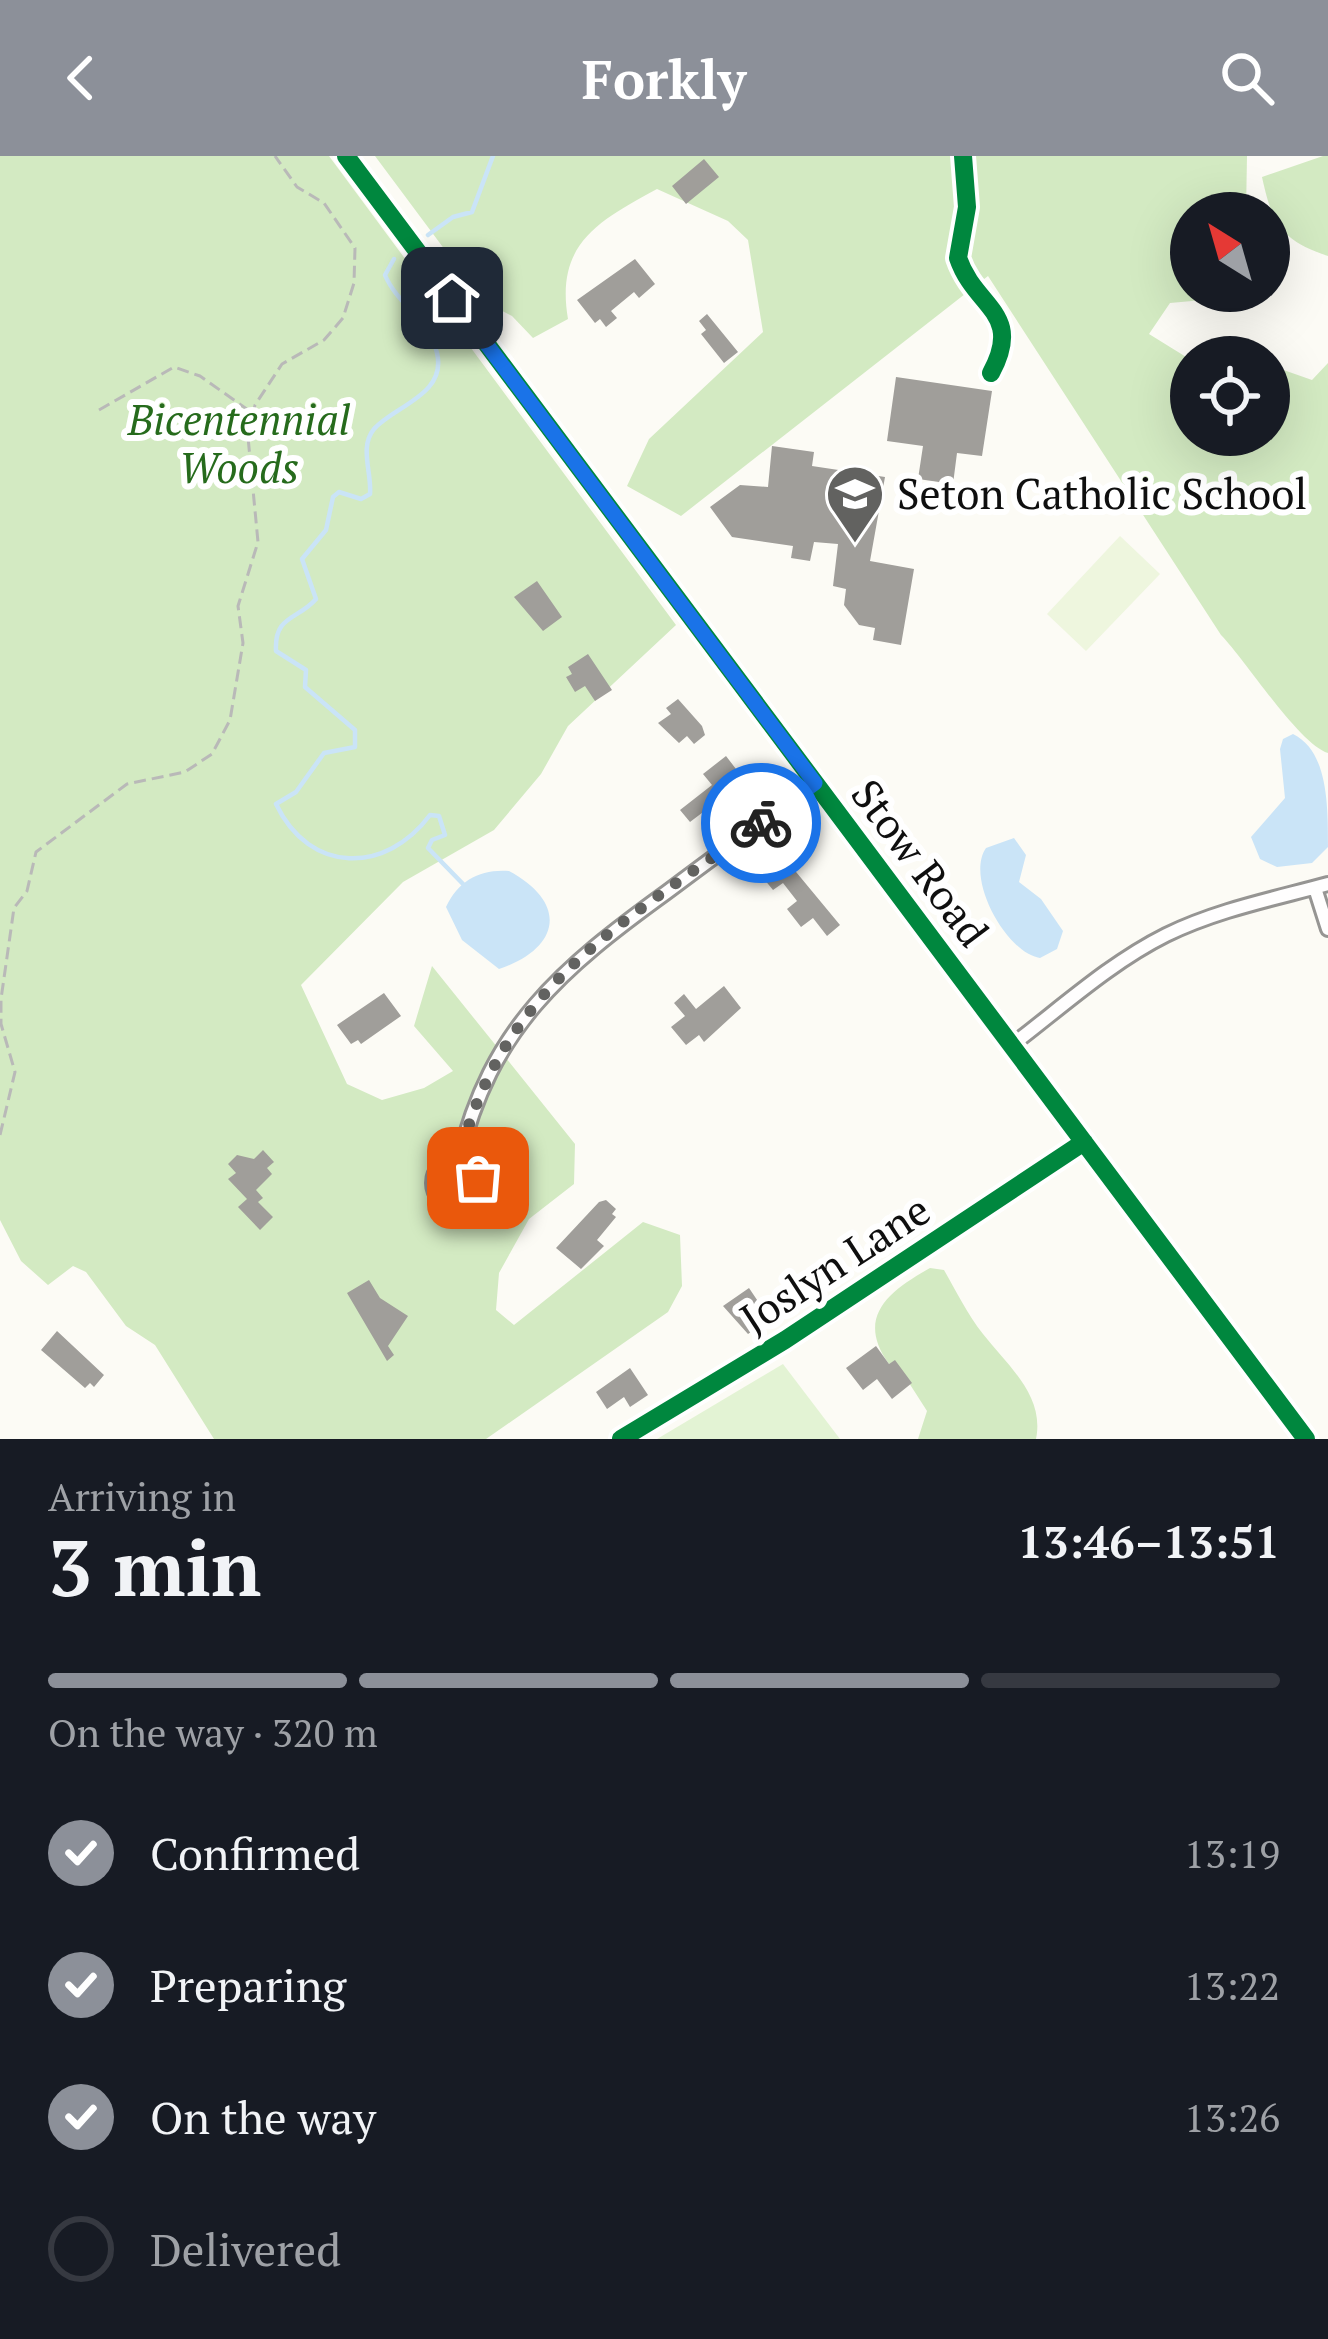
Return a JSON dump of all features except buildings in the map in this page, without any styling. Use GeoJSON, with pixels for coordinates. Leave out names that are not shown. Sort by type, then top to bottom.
{"type":"FeatureCollection","features":[{"type":"Feature","properties":{"kind":"street","name":"Stow Road"},"geometry":{"type":"LineString","coordinates":[[346,156],[1306,1439]]}},
{"type":"Feature","properties":{"kind":"street"},"geometry":{"type":"LineString","coordinates":[[459,1160],[493,1063],[540,996],[594,945],[815,783]]}},
{"type":"Feature","properties":{"kind":"street"},"geometry":{"type":"LineString","coordinates":[[1012,1045],[1123,961],[1211,916],[1322,886],[1328,929]]}},
{"type":"Feature","properties":{"kind":"street","name":"Joslyn Lane"},"geometry":{"type":"LineString","coordinates":[[621,1439],[805,1328],[1084,1142]]}},
{"type":"Feature","properties":{"kind":"path"},"geometry":{"type":"LineString","coordinates":[[0,1135],[15,1072],[1,1024],[1,999],[14,908],[27,891],[36,852],[127,784],[185,772],[212,754],[230,720],[243,644],[238,606],[258,542],[248,469],[253,413],[269,379],[283,364],[324,340],[343,318],[354,283],[355,248],[324,203],[297,187],[274,156]]}},
{"type":"Feature","properties":{"kind":"path"},"geometry":{"type":"LineString","coordinates":[[963,156],[967,207],[958,259],[1002,323],[1005,344],[992,373]]}},
{"type":"Feature","properties":{"kind":"path"},"geometry":{"type":"LineString","coordinates":[[99,410],[174,367],[200,376],[253,413]]}},
{"type":"Feature","properties":{"kind":"green space","name":"Bicentennial Woods"},"geometry":{"type":"Polygon","coordinates":[[[0,156],[329,156],[676,625],[568,726],[541,774],[494,830],[403,882],[301,985],[347,1084],[382,1100],[424,1088],[453,1071],[414,1026],[432,966],[575,1144],[574,1184],[529,1219],[499,1273],[496,1310],[514,1325],[643,1222],[680,1235],[682,1286],[668,1312],[486,1439],[214,1439],[155,1345],[126,1326],[86,1272],[73,1266],[48,1285],[21,1261],[0,1220],[0,156]]]}},
{"type":"Feature","properties":{"kind":"green space"},"geometry":{"type":"Polygon","coordinates":[[[375,156],[1247,156],[1246,192],[1170,192],[1170,303],[1149,334],[1170,347],[1170,456],[1290,456],[1290,372],[1312,380],[1328,363],[1328,753],[1288,719],[1221,635],[988,276],[681,516],[627,486],[649,439],[763,332],[748,240],[728,221],[657,189],[600,224],[575,253],[568,271],[568,319],[533,338],[512,316],[483,301],[375,156]]]}},
{"type":"Feature","properties":{"kind":"green space"},"geometry":{"type":"Polygon","coordinates":[[[1328,156],[1328,256],[1290,238],[1290,192],[1266,192],[1262,177],[1328,156]]]}},
{"type":"Feature","properties":{"kind":"green space"},"geometry":{"type":"Polygon","coordinates":[[[1120,536],[1160,574],[1086,651],[1047,614],[1120,536]]]}},
{"type":"Feature","properties":{"kind":"green space"},"geometry":{"type":"Polygon","coordinates":[[[930,1268],[944,1270],[978,1327],[1022,1382],[1035,1408],[1036,1439],[918,1439],[927,1411],[895,1361],[889,1364],[875,1332],[881,1307],[890,1296],[930,1268]]]}},
{"type":"Feature","properties":{"kind":"green space"},"geometry":{"type":"Polygon","coordinates":[[[783,1364],[840,1439],[657,1439],[783,1364]]]}},
{"type":"Feature","properties":{"kind":"water"},"geometry":{"type":"Polygon","coordinates":[[[1293,734],[1313,753],[1324,781],[1328,847],[1312,863],[1277,867],[1260,859],[1251,837],[1285,798],[1280,749],[1283,739],[1293,734]]]}},
{"type":"Feature","properties":{"kind":"water"},"geometry":{"type":"Polygon","coordinates":[[[1014,838],[1026,855],[1019,882],[1041,899],[1063,931],[1057,949],[1040,958],[1027,953],[1002,929],[981,877],[986,848],[1014,838]]]}},
{"type":"Feature","properties":{"kind":"water"},"geometry":{"type":"Polygon","coordinates":[[[509,871],[542,897],[549,925],[534,950],[499,969],[462,940],[446,907],[472,878],[509,871]]]}},
{"type":"Feature","properties":{"kind":"waterway"},"geometry":{"type":"LineString","coordinates":[[428,235],[453,217],[472,212],[493,156]]}},
{"type":"Feature","properties":{"kind":"waterway"},"geometry":{"type":"LineString","coordinates":[[394,259],[385,275],[428,331],[438,367],[427,389],[370,436],[370,494],[361,499],[339,492],[333,497],[326,530],[302,559],[316,599],[283,624],[276,651],[306,670],[305,687],[355,730],[355,747],[324,753],[296,792],[276,804],[308,844],[349,858],[392,848],[430,815],[439,816],[445,835],[432,840],[428,848],[463,884]]}},
{"type":"Feature","properties":{"kind":"cycle path"},"geometry":{"type":"LineString","coordinates":[[346,156],[1306,1439]]}},
{"type":"Feature","properties":{"kind":"cycle path"},"geometry":{"type":"LineString","coordinates":[[963,156],[967,207],[958,258],[1000,323],[1000,353],[991,373]]}},
{"type":"Feature","properties":{"kind":"cycle path"},"geometry":{"type":"LineString","coordinates":[[621,1439],[785,1340],[1084,1142]]}},
{"type":"Feature","properties":{"kind":"way so far"},"geometry":{"type":"LineString","coordinates":[[478,1178],[470,1164],[459,1160],[467,1126],[493,1063],[526,1012],[594,945],[761,823]]}},
{"type":"Feature","properties":{"kind":"place","name":"Seton Catholic School"},"geometry":{"type":"Point","coordinates":[855,545]}},
{"type":"Feature","properties":{"kind":"route"},"geometry":{"type":"LineString","coordinates":[[452,298],[815,783],[761,823]]}}]}
